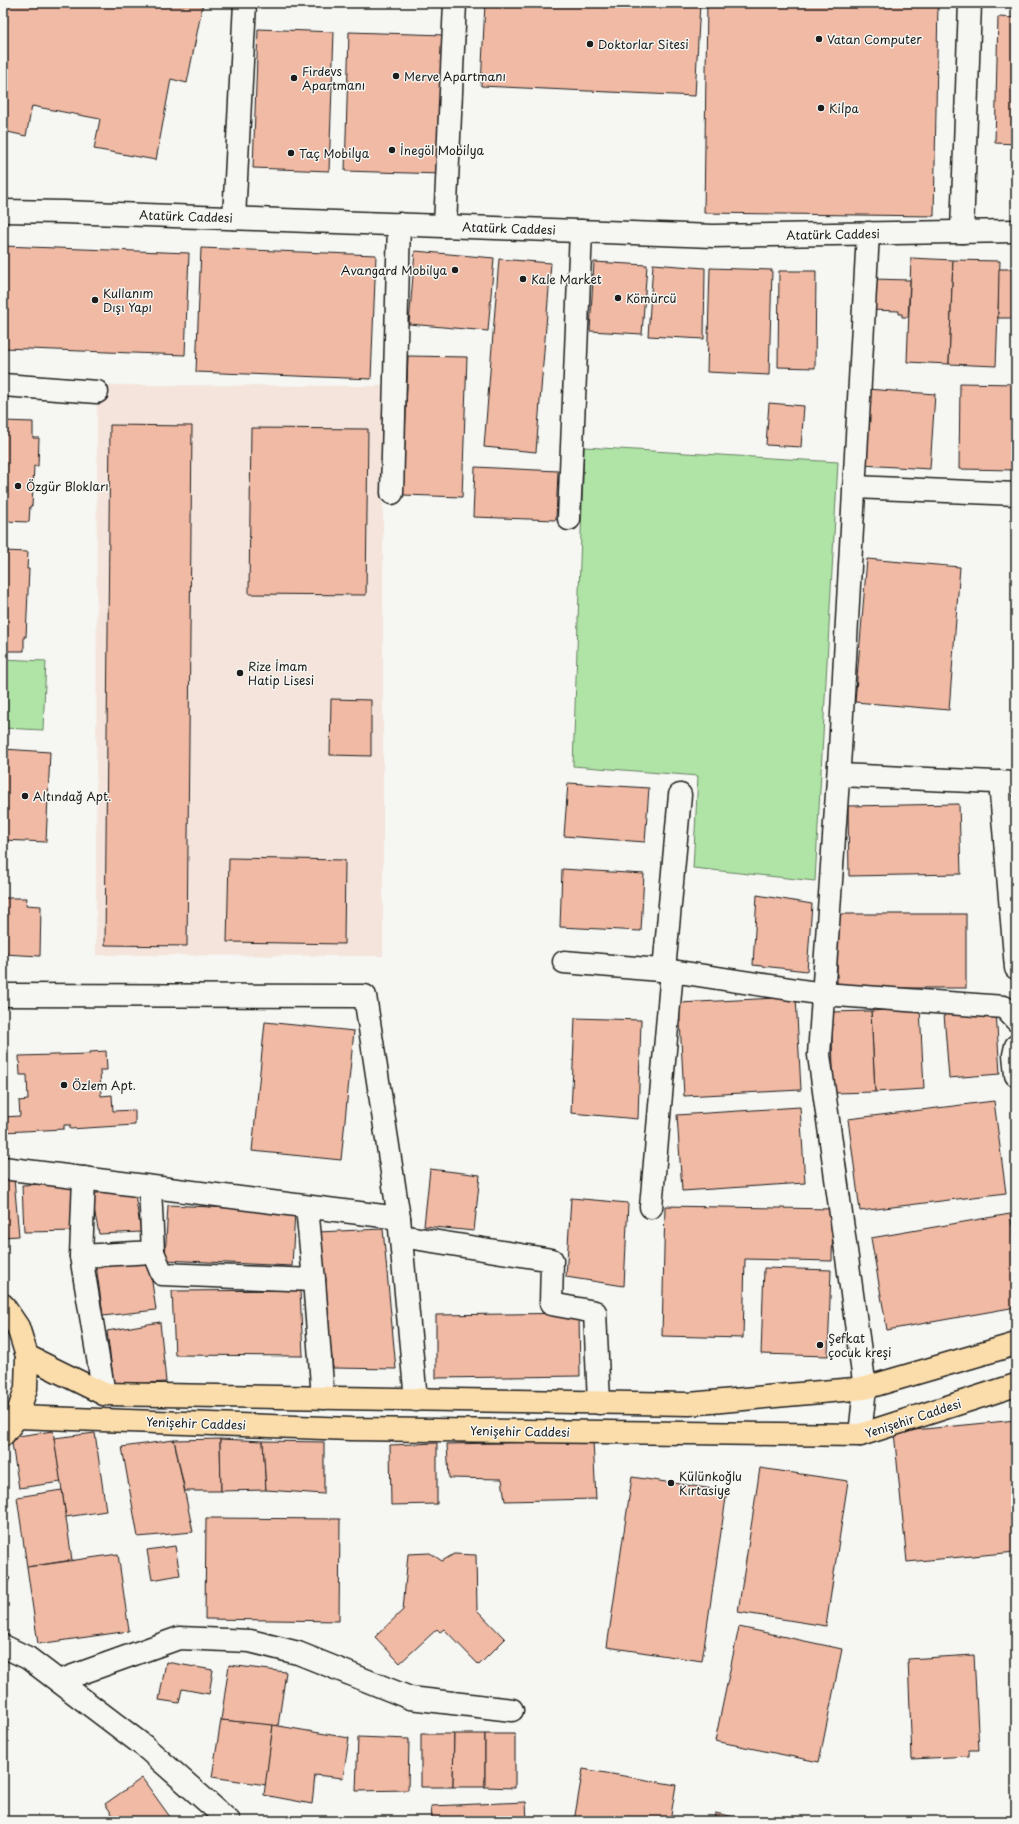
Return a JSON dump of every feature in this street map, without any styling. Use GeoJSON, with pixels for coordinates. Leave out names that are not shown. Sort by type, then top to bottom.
{"type":"FeatureCollection","features":[{"type":"Feature","properties":{"kind":"main road"},"geometry":{"type":"LineString","coordinates":[[3,1305],[18,1327],[27,1356],[26,1388],[17,1417],[3,1435]]}},
{"type":"Feature","properties":{"kind":"main road"},"geometry":{"type":"LineString","coordinates":[[27,1356],[104,1394],[689,1404],[865,1388],[1016,1344]]}},
{"type":"Feature","properties":{"kind":"main road","name":"Yenişehir Caddesi"},"geometry":{"type":"LineString","coordinates":[[17,1417],[351,1429],[860,1435],[1016,1385]]}},
{"type":"Feature","properties":{"kind":"street"},"geometry":{"type":"LineString","coordinates":[[234,218],[245,3]]}},
{"type":"Feature","properties":{"kind":"street"},"geometry":{"type":"LineString","coordinates":[[445,226],[455,3]]}},
{"type":"Feature","properties":{"kind":"street"},"geometry":{"type":"LineString","coordinates":[[962,232],[970,3]]}},
{"type":"Feature","properties":{"kind":"street","name":"Atatürk Caddesi"},"geometry":{"type":"LineString","coordinates":[[3,211],[713,236],[1016,231]]}},
{"type":"Feature","properties":{"kind":"street"},"geometry":{"type":"LineString","coordinates":[[392,493],[399,224]]}},
{"type":"Feature","properties":{"kind":"street"},"geometry":{"type":"LineString","coordinates":[[569,519],[581,231]]}},
{"type":"Feature","properties":{"kind":"street"},"geometry":{"type":"LineString","coordinates":[[860,1435],[865,1388],[819,1055],[838,775],[868,233]]}},
{"type":"Feature","properties":{"kind":"street"},"geometry":{"type":"LineString","coordinates":[[3,385],[97,392]]}},
{"type":"Feature","properties":{"kind":"street"},"geometry":{"type":"LineString","coordinates":[[854,487],[1016,494]]}},
{"type":"Feature","properties":{"kind":"street"},"geometry":{"type":"LineString","coordinates":[[838,775],[1008,782],[1016,968]]}},
{"type":"Feature","properties":{"kind":"street"},"geometry":{"type":"LineString","coordinates":[[651,1207],[680,795]]}},
{"type":"Feature","properties":{"kind":"street"},"geometry":{"type":"LineString","coordinates":[[564,962],[668,971],[823,994],[1004,1007],[1016,1020]]}},
{"type":"Feature","properties":{"kind":"street"},"geometry":{"type":"LineString","coordinates":[[3,995],[365,996],[400,1227],[416,1400]]}},
{"type":"Feature","properties":{"kind":"street"},"geometry":{"type":"LineString","coordinates":[[1016,1046],[1014,1054],[1016,1075]]}},
{"type":"Feature","properties":{"kind":"street"},"geometry":{"type":"LineString","coordinates":[[3,1168],[307,1206],[552,1260],[551,1304],[595,1312],[599,1403]]}},
{"type":"Feature","properties":{"kind":"street"},"geometry":{"type":"LineString","coordinates":[[84,1178],[81,1256],[104,1394]]}},
{"type":"Feature","properties":{"kind":"street"},"geometry":{"type":"LineString","coordinates":[[150,1187],[153,1252],[162,1274],[314,1280]]}},
{"type":"Feature","properties":{"kind":"street"},"geometry":{"type":"LineString","coordinates":[[307,1206],[323,1398]]}},
{"type":"Feature","properties":{"kind":"street"},"geometry":{"type":"LineString","coordinates":[[81,1256],[153,1252]]}},
{"type":"Feature","properties":{"kind":"street"},"geometry":{"type":"LineString","coordinates":[[59,1681],[179,1638],[250,1641],[298,1653],[410,1698],[512,1710]]}},
{"type":"Feature","properties":{"kind":"street"},"geometry":{"type":"LineString","coordinates":[[3,1646],[28,1658],[144,1746],[229,1821]]}},
{"type":"Feature","properties":{"kind":"shaded area","name":"Rize İmam Hatip Lisesi"},"geometry":{"type":"Polygon","coordinates":[[[97,385],[383,386],[383,956],[96,955],[97,385]]]}},
{"type":"Feature","properties":{"kind":"green space"},"geometry":{"type":"Polygon","coordinates":[[[584,447],[838,462],[815,881],[693,868],[698,776],[573,766],[584,447]]]}},
{"type":"Feature","properties":{"kind":"green space"},"geometry":{"type":"Polygon","coordinates":[[[3,659],[46,661],[43,730],[3,728],[3,659]]]}},
{"type":"Feature","properties":{"kind":"building"},"geometry":{"type":"Polygon","coordinates":[[[3,3],[203,3],[187,83],[171,79],[156,160],[94,149],[100,119],[32,106],[26,136],[3,131],[3,3]]]}},
{"type":"Feature","properties":{"kind":"building","name":"Doktorlar Sitesi"},"geometry":{"type":"Polygon","coordinates":[[[485,3],[700,3],[695,96],[481,86],[485,3]]]}},
{"type":"Feature","properties":{"kind":"building","name":"Kilpa"},"geometry":{"type":"Polygon","coordinates":[[[707,3],[938,3],[934,216],[704,213],[707,3]]]}},
{"type":"Feature","properties":{"kind":"building"},"geometry":{"type":"Polygon","coordinates":[[[998,17],[1016,18],[1016,144],[995,143],[998,17]]]}},
{"type":"Feature","properties":{"kind":"building","name":"Firdevs Apartmanı"},"geometry":{"type":"Polygon","coordinates":[[[258,29],[334,32],[329,171],[253,168],[258,29]]]}},
{"type":"Feature","properties":{"kind":"building","name":"Merve Apartmanı"},"geometry":{"type":"Polygon","coordinates":[[[349,32],[445,35],[441,174],[345,171],[349,32]]]}},
{"type":"Feature","properties":{"kind":"building","name":"Kullanım Dışı Yapı"},"geometry":{"type":"Polygon","coordinates":[[[3,246],[189,253],[185,355],[3,348],[3,246]]]}},
{"type":"Feature","properties":{"kind":"building"},"geometry":{"type":"Polygon","coordinates":[[[201,248],[376,255],[371,379],[196,372],[201,248]]]}},
{"type":"Feature","properties":{"kind":"building"},"geometry":{"type":"Polygon","coordinates":[[[415,251],[494,258],[488,331],[409,324],[415,251]]]}},
{"type":"Feature","properties":{"kind":"building"},"geometry":{"type":"Polygon","coordinates":[[[911,258],[953,260],[949,364],[907,362],[911,258]]]}},
{"type":"Feature","properties":{"kind":"building"},"geometry":{"type":"Polygon","coordinates":[[[499,259],[551,263],[536,452],[484,447],[499,259]]]}},
{"type":"Feature","properties":{"kind":"building"},"geometry":{"type":"Polygon","coordinates":[[[953,260],[1000,261],[996,366],[949,364],[953,260]]]}},
{"type":"Feature","properties":{"kind":"building","name":"Kömürcü"},"geometry":{"type":"Polygon","coordinates":[[[594,262],[647,265],[642,334],[590,331],[594,262]]]}},
{"type":"Feature","properties":{"kind":"building"},"geometry":{"type":"Polygon","coordinates":[[[653,264],[705,268],[704,339],[648,336],[653,264]]]}},
{"type":"Feature","properties":{"kind":"building"},"geometry":{"type":"Polygon","coordinates":[[[710,268],[772,270],[769,375],[707,372],[710,268]]]}},
{"type":"Feature","properties":{"kind":"building"},"geometry":{"type":"Polygon","coordinates":[[[999,269],[1016,269],[1016,318],[998,318],[999,269]]]}},
{"type":"Feature","properties":{"kind":"building"},"geometry":{"type":"Polygon","coordinates":[[[779,271],[816,271],[815,368],[778,367],[779,271]]]}},
{"type":"Feature","properties":{"kind":"building"},"geometry":{"type":"Polygon","coordinates":[[[872,279],[910,280],[908,317],[902,317],[902,314],[899,314],[899,311],[871,310],[872,279]]]}},
{"type":"Feature","properties":{"kind":"building"},"geometry":{"type":"Polygon","coordinates":[[[408,356],[467,357],[462,497],[403,495],[408,356]]]}},
{"type":"Feature","properties":{"kind":"building"},"geometry":{"type":"Polygon","coordinates":[[[960,383],[1016,384],[1016,470],[959,469],[960,383]]]}},
{"type":"Feature","properties":{"kind":"building"},"geometry":{"type":"Polygon","coordinates":[[[866,389],[935,394],[930,469],[862,465],[866,389]]]}},
{"type":"Feature","properties":{"kind":"building"},"geometry":{"type":"Polygon","coordinates":[[[769,403],[804,406],[801,447],[766,445],[769,403]]]}},
{"type":"Feature","properties":{"kind":"building","name":"Özgür Blokları"},"geometry":{"type":"Polygon","coordinates":[[[3,421],[33,422],[33,438],[39,438],[38,466],[34,466],[32,506],[30,506],[29,522],[3,521],[3,421]]]}},
{"type":"Feature","properties":{"kind":"building"},"geometry":{"type":"Polygon","coordinates":[[[110,425],[192,426],[187,946],[105,945],[110,425]]]}},
{"type":"Feature","properties":{"kind":"building"},"geometry":{"type":"Polygon","coordinates":[[[251,428],[368,429],[366,595],[249,594],[251,428]]]}},
{"type":"Feature","properties":{"kind":"building"},"geometry":{"type":"Polygon","coordinates":[[[475,467],[558,471],[556,520],[473,517],[475,467]]]}},
{"type":"Feature","properties":{"kind":"building"},"geometry":{"type":"Polygon","coordinates":[[[3,551],[28,552],[27,569],[29,569],[24,651],[3,651],[3,551]]]}},
{"type":"Feature","properties":{"kind":"building"},"geometry":{"type":"Polygon","coordinates":[[[867,559],[960,567],[949,710],[855,702],[867,559]]]}},
{"type":"Feature","properties":{"kind":"building"},"geometry":{"type":"Polygon","coordinates":[[[331,699],[371,700],[371,756],[330,755],[331,699]]]}},
{"type":"Feature","properties":{"kind":"building","name":"Altındağ Apt."},"geometry":{"type":"Polygon","coordinates":[[[3,749],[50,752],[46,842],[3,840],[3,749]]]}},
{"type":"Feature","properties":{"kind":"building"},"geometry":{"type":"Polygon","coordinates":[[[568,783],[649,788],[645,842],[564,836],[568,783]]]}},
{"type":"Feature","properties":{"kind":"building"},"geometry":{"type":"Polygon","coordinates":[[[959,804],[961,874],[849,876],[848,806],[959,804]]]}},
{"type":"Feature","properties":{"kind":"building"},"geometry":{"type":"Polygon","coordinates":[[[229,858],[345,860],[344,944],[227,942],[229,858]]]}},
{"type":"Feature","properties":{"kind":"building"},"geometry":{"type":"Polygon","coordinates":[[[562,869],[644,874],[641,931],[560,927],[562,869]]]}},
{"type":"Feature","properties":{"kind":"building"},"geometry":{"type":"Polygon","coordinates":[[[757,895],[812,904],[807,971],[753,965],[757,895]]]}},
{"type":"Feature","properties":{"kind":"building"},"geometry":{"type":"Polygon","coordinates":[[[3,898],[27,898],[26,905],[41,906],[40,956],[3,954],[3,898]]]}},
{"type":"Feature","properties":{"kind":"building"},"geometry":{"type":"Polygon","coordinates":[[[837,914],[966,914],[966,988],[837,988],[837,914]]]}},
{"type":"Feature","properties":{"kind":"building"},"geometry":{"type":"Polygon","coordinates":[[[796,997],[801,1090],[684,1096],[679,1003],[796,997]]]}},
{"type":"Feature","properties":{"kind":"building"},"geometry":{"type":"Polygon","coordinates":[[[920,1008],[924,1089],[875,1092],[871,1011],[920,1008]]]}},
{"type":"Feature","properties":{"kind":"building"},"geometry":{"type":"Polygon","coordinates":[[[871,1011],[875,1092],[834,1093],[831,1012],[871,1011]]]}},
{"type":"Feature","properties":{"kind":"building"},"geometry":{"type":"Polygon","coordinates":[[[996,1011],[1000,1074],[949,1078],[944,1014],[996,1011]]]}},
{"type":"Feature","properties":{"kind":"building"},"geometry":{"type":"Polygon","coordinates":[[[575,1018],[641,1020],[638,1119],[571,1113],[575,1018]]]}},
{"type":"Feature","properties":{"kind":"building"},"geometry":{"type":"Polygon","coordinates":[[[265,1022],[354,1031],[341,1160],[252,1151],[265,1022]]]}},
{"type":"Feature","properties":{"kind":"building","name":"Özlem Apt."},"geometry":{"type":"Polygon","coordinates":[[[106,1051],[107,1070],[100,1070],[101,1096],[112,1095],[113,1111],[135,1110],[135,1125],[70,1129],[70,1125],[64,1125],[64,1129],[3,1132],[3,1117],[20,1116],[19,1101],[28,1100],[27,1075],[20,1075],[19,1056],[90,1054],[90,1052],[106,1051]]]}},
{"type":"Feature","properties":{"kind":"building"},"geometry":{"type":"Polygon","coordinates":[[[994,1101],[1006,1193],[860,1211],[848,1119],[994,1101]]]}},
{"type":"Feature","properties":{"kind":"building"},"geometry":{"type":"Polygon","coordinates":[[[800,1107],[805,1183],[682,1191],[677,1115],[800,1107]]]}},
{"type":"Feature","properties":{"kind":"building"},"geometry":{"type":"Polygon","coordinates":[[[430,1169],[480,1175],[474,1231],[424,1226],[430,1169]]]}},
{"type":"Feature","properties":{"kind":"building"},"geometry":{"type":"Polygon","coordinates":[[[14,1179],[19,1236],[3,1237],[3,1180],[14,1179]]]}},
{"type":"Feature","properties":{"kind":"building"},"geometry":{"type":"Polygon","coordinates":[[[76,1183],[78,1231],[24,1232],[22,1185],[76,1183]]]}},
{"type":"Feature","properties":{"kind":"building"},"geometry":{"type":"Polygon","coordinates":[[[134,1188],[141,1232],[99,1234],[91,1194],[134,1188]]]}},
{"type":"Feature","properties":{"kind":"building"},"geometry":{"type":"Polygon","coordinates":[[[571,1198],[628,1203],[624,1286],[566,1277],[571,1198]]]}},
{"type":"Feature","properties":{"kind":"building"},"geometry":{"type":"Polygon","coordinates":[[[168,1205],[295,1211],[292,1266],[165,1260],[168,1205]]]}},
{"type":"Feature","properties":{"kind":"building"},"geometry":{"type":"Polygon","coordinates":[[[665,1206],[833,1209],[832,1261],[745,1259],[743,1338],[662,1336],[665,1206]]]}},
{"type":"Feature","properties":{"kind":"building"},"geometry":{"type":"Polygon","coordinates":[[[1010,1214],[1016,1247],[1016,1307],[887,1330],[871,1238],[1010,1214]]]}},
{"type":"Feature","properties":{"kind":"building"},"geometry":{"type":"Polygon","coordinates":[[[383,1229],[396,1369],[333,1368],[318,1232],[383,1229]]]}},
{"type":"Feature","properties":{"kind":"building"},"geometry":{"type":"Polygon","coordinates":[[[149,1261],[156,1310],[103,1316],[96,1265],[149,1261]]]}},
{"type":"Feature","properties":{"kind":"building"},"geometry":{"type":"Polygon","coordinates":[[[764,1268],[831,1270],[828,1356],[761,1354],[764,1268]]]}},
{"type":"Feature","properties":{"kind":"building"},"geometry":{"type":"Polygon","coordinates":[[[300,1290],[303,1356],[175,1355],[172,1291],[300,1290]]]}},
{"type":"Feature","properties":{"kind":"building"},"geometry":{"type":"Polygon","coordinates":[[[579,1313],[580,1376],[436,1378],[436,1315],[579,1313]]]}},
{"type":"Feature","properties":{"kind":"building"},"geometry":{"type":"Polygon","coordinates":[[[160,1322],[166,1382],[114,1385],[107,1331],[160,1322]]]}},
{"type":"Feature","properties":{"kind":"building"},"geometry":{"type":"Polygon","coordinates":[[[1016,1420],[1016,1552],[907,1562],[894,1432],[1016,1420]]]}},
{"type":"Feature","properties":{"kind":"building"},"geometry":{"type":"Polygon","coordinates":[[[53,1431],[61,1482],[19,1488],[11,1437],[53,1431]]]}},
{"type":"Feature","properties":{"kind":"building"},"geometry":{"type":"Polygon","coordinates":[[[95,1433],[106,1511],[66,1517],[54,1438],[95,1433]]]}},
{"type":"Feature","properties":{"kind":"building"},"geometry":{"type":"Polygon","coordinates":[[[220,1439],[221,1491],[185,1491],[174,1440],[220,1439]]]}},
{"type":"Feature","properties":{"kind":"building"},"geometry":{"type":"Polygon","coordinates":[[[220,1439],[263,1441],[266,1490],[221,1491],[220,1439]]]}},
{"type":"Feature","properties":{"kind":"building"},"geometry":{"type":"Polygon","coordinates":[[[174,1440],[193,1532],[138,1537],[122,1447],[174,1440]]]}},
{"type":"Feature","properties":{"kind":"building"},"geometry":{"type":"Polygon","coordinates":[[[263,1441],[324,1442],[324,1494],[266,1490],[263,1441]]]}},
{"type":"Feature","properties":{"kind":"building"},"geometry":{"type":"Polygon","coordinates":[[[593,1441],[596,1499],[505,1501],[502,1479],[449,1478],[447,1444],[593,1441]]]}},
{"type":"Feature","properties":{"kind":"building"},"geometry":{"type":"Polygon","coordinates":[[[437,1443],[437,1504],[391,1505],[390,1445],[437,1443]]]}},
{"type":"Feature","properties":{"kind":"building"},"geometry":{"type":"Polygon","coordinates":[[[760,1468],[848,1481],[826,1626],[738,1612],[760,1468]]]}},
{"type":"Feature","properties":{"kind":"building"},"geometry":{"type":"Polygon","coordinates":[[[632,1477],[727,1491],[702,1661],[607,1647],[632,1477]]]}},
{"type":"Feature","properties":{"kind":"building"},"geometry":{"type":"Polygon","coordinates":[[[62,1490],[72,1560],[27,1567],[17,1497],[62,1490]]]}},
{"type":"Feature","properties":{"kind":"building"},"geometry":{"type":"Polygon","coordinates":[[[206,1518],[340,1519],[339,1621],[205,1619],[206,1518]]]}},
{"type":"Feature","properties":{"kind":"building"},"geometry":{"type":"Polygon","coordinates":[[[175,1546],[180,1575],[152,1580],[147,1550],[175,1546]]]}},
{"type":"Feature","properties":{"kind":"building"},"geometry":{"type":"Polygon","coordinates":[[[430,1553],[442,1561],[454,1554],[476,1555],[477,1610],[505,1639],[479,1665],[444,1629],[440,1632],[437,1629],[400,1663],[375,1637],[403,1610],[408,1554],[430,1553]]]}},
{"type":"Feature","properties":{"kind":"building"},"geometry":{"type":"Polygon","coordinates":[[[118,1554],[129,1631],[38,1644],[27,1567],[118,1554]]]}},
{"type":"Feature","properties":{"kind":"building"},"geometry":{"type":"Polygon","coordinates":[[[3,1576],[10,1578],[3,1592],[3,1576]]]}},
{"type":"Feature","properties":{"kind":"building"},"geometry":{"type":"Polygon","coordinates":[[[739,1627],[842,1649],[819,1762],[715,1741],[739,1627]]]}},
{"type":"Feature","properties":{"kind":"building"},"geometry":{"type":"Polygon","coordinates":[[[974,1655],[979,1750],[969,1750],[969,1756],[912,1759],[908,1659],[974,1655]]]}},
{"type":"Feature","properties":{"kind":"building"},"geometry":{"type":"Polygon","coordinates":[[[166,1662],[213,1670],[209,1694],[182,1689],[179,1703],[159,1700],[166,1662]]]}},
{"type":"Feature","properties":{"kind":"building"},"geometry":{"type":"Polygon","coordinates":[[[229,1665],[286,1672],[278,1726],[221,1720],[229,1665]]]}},
{"type":"Feature","properties":{"kind":"building"},"geometry":{"type":"Polygon","coordinates":[[[221,1720],[273,1725],[266,1785],[212,1777],[221,1720]]]}},
{"type":"Feature","properties":{"kind":"building"},"geometry":{"type":"Polygon","coordinates":[[[273,1725],[349,1738],[343,1778],[315,1775],[312,1804],[264,1795],[273,1725]]]}},
{"type":"Feature","properties":{"kind":"building"},"geometry":{"type":"Polygon","coordinates":[[[421,1734],[454,1734],[453,1787],[421,1787],[421,1734]]]}},
{"type":"Feature","properties":{"kind":"building"},"geometry":{"type":"Polygon","coordinates":[[[454,1734],[485,1734],[485,1787],[453,1787],[454,1734]]]}},
{"type":"Feature","properties":{"kind":"building"},"geometry":{"type":"Polygon","coordinates":[[[485,1734],[515,1734],[515,1788],[485,1787],[485,1734]]]}},
{"type":"Feature","properties":{"kind":"building"},"geometry":{"type":"Polygon","coordinates":[[[358,1737],[409,1739],[408,1790],[356,1791],[358,1737]]]}},
{"type":"Feature","properties":{"kind":"building"},"geometry":{"type":"Polygon","coordinates":[[[583,1769],[676,1785],[670,1821],[574,1821],[583,1769]]]}},
{"type":"Feature","properties":{"kind":"building"},"geometry":{"type":"Polygon","coordinates":[[[142,1778],[173,1821],[117,1821],[105,1804],[142,1778]]]}},
{"type":"Feature","properties":{"kind":"building"},"geometry":{"type":"Polygon","coordinates":[[[526,1802],[527,1821],[432,1821],[431,1806],[526,1802]]]}},
{"type":"Feature","properties":{"kind":"building"},"geometry":{"type":"Polygon","coordinates":[[[715,1813],[735,1817],[734,1821],[714,1821],[715,1813]]]}},
{"type":"Feature","properties":{"kind":"building"},"geometry":{"type":"Polygon","coordinates":[[[300,1819],[388,1819],[388,1821],[300,1821],[300,1819]]]}},
{"type":"Feature","properties":{"kind":"place","name":"Vatan Computer"},"geometry":{"type":"Point","coordinates":[819,39]}},
{"type":"Feature","properties":{"kind":"place","name":"Doktorlar Sitesi"},"geometry":{"type":"Point","coordinates":[590,44]}},
{"type":"Feature","properties":{"kind":"place","name":"Merve Apartmanı"},"geometry":{"type":"Point","coordinates":[396,76]}},
{"type":"Feature","properties":{"kind":"place","name":"Firdevs Apartmanı"},"geometry":{"type":"Point","coordinates":[294,78]}},
{"type":"Feature","properties":{"kind":"place","name":"Kilpa"},"geometry":{"type":"Point","coordinates":[821,108]}},
{"type":"Feature","properties":{"kind":"place","name":"İnegöl Mobilya"},"geometry":{"type":"Point","coordinates":[392,150]}},
{"type":"Feature","properties":{"kind":"place","name":"Taç Mobilya"},"geometry":{"type":"Point","coordinates":[291,153]}},
{"type":"Feature","properties":{"kind":"place","name":"Avangard Mobilya"},"geometry":{"type":"Point","coordinates":[455,270]}},
{"type":"Feature","properties":{"kind":"place","name":"Kale Market"},"geometry":{"type":"Point","coordinates":[523,279]}},
{"type":"Feature","properties":{"kind":"place","name":"Kömürcü"},"geometry":{"type":"Point","coordinates":[618,298]}},
{"type":"Feature","properties":{"kind":"place","name":"Kullanım Dışı Yapı"},"geometry":{"type":"Point","coordinates":[95,300]}},
{"type":"Feature","properties":{"kind":"place","name":"Özgür Blokları"},"geometry":{"type":"Point","coordinates":[18,486]}},
{"type":"Feature","properties":{"kind":"place","name":"Rize İmam Hatip Lisesi"},"geometry":{"type":"Point","coordinates":[240,673]}},
{"type":"Feature","properties":{"kind":"place","name":"Altındağ Apt."},"geometry":{"type":"Point","coordinates":[25,796]}},
{"type":"Feature","properties":{"kind":"place","name":"Özlem Apt."},"geometry":{"type":"Point","coordinates":[64,1085]}},
{"type":"Feature","properties":{"kind":"place","name":"Şefkat çocuk kreşi"},"geometry":{"type":"Point","coordinates":[820,1345]}},
{"type":"Feature","properties":{"kind":"place","name":"Külünkoğlu Kırtasiye"},"geometry":{"type":"Point","coordinates":[671,1483]}}]}
